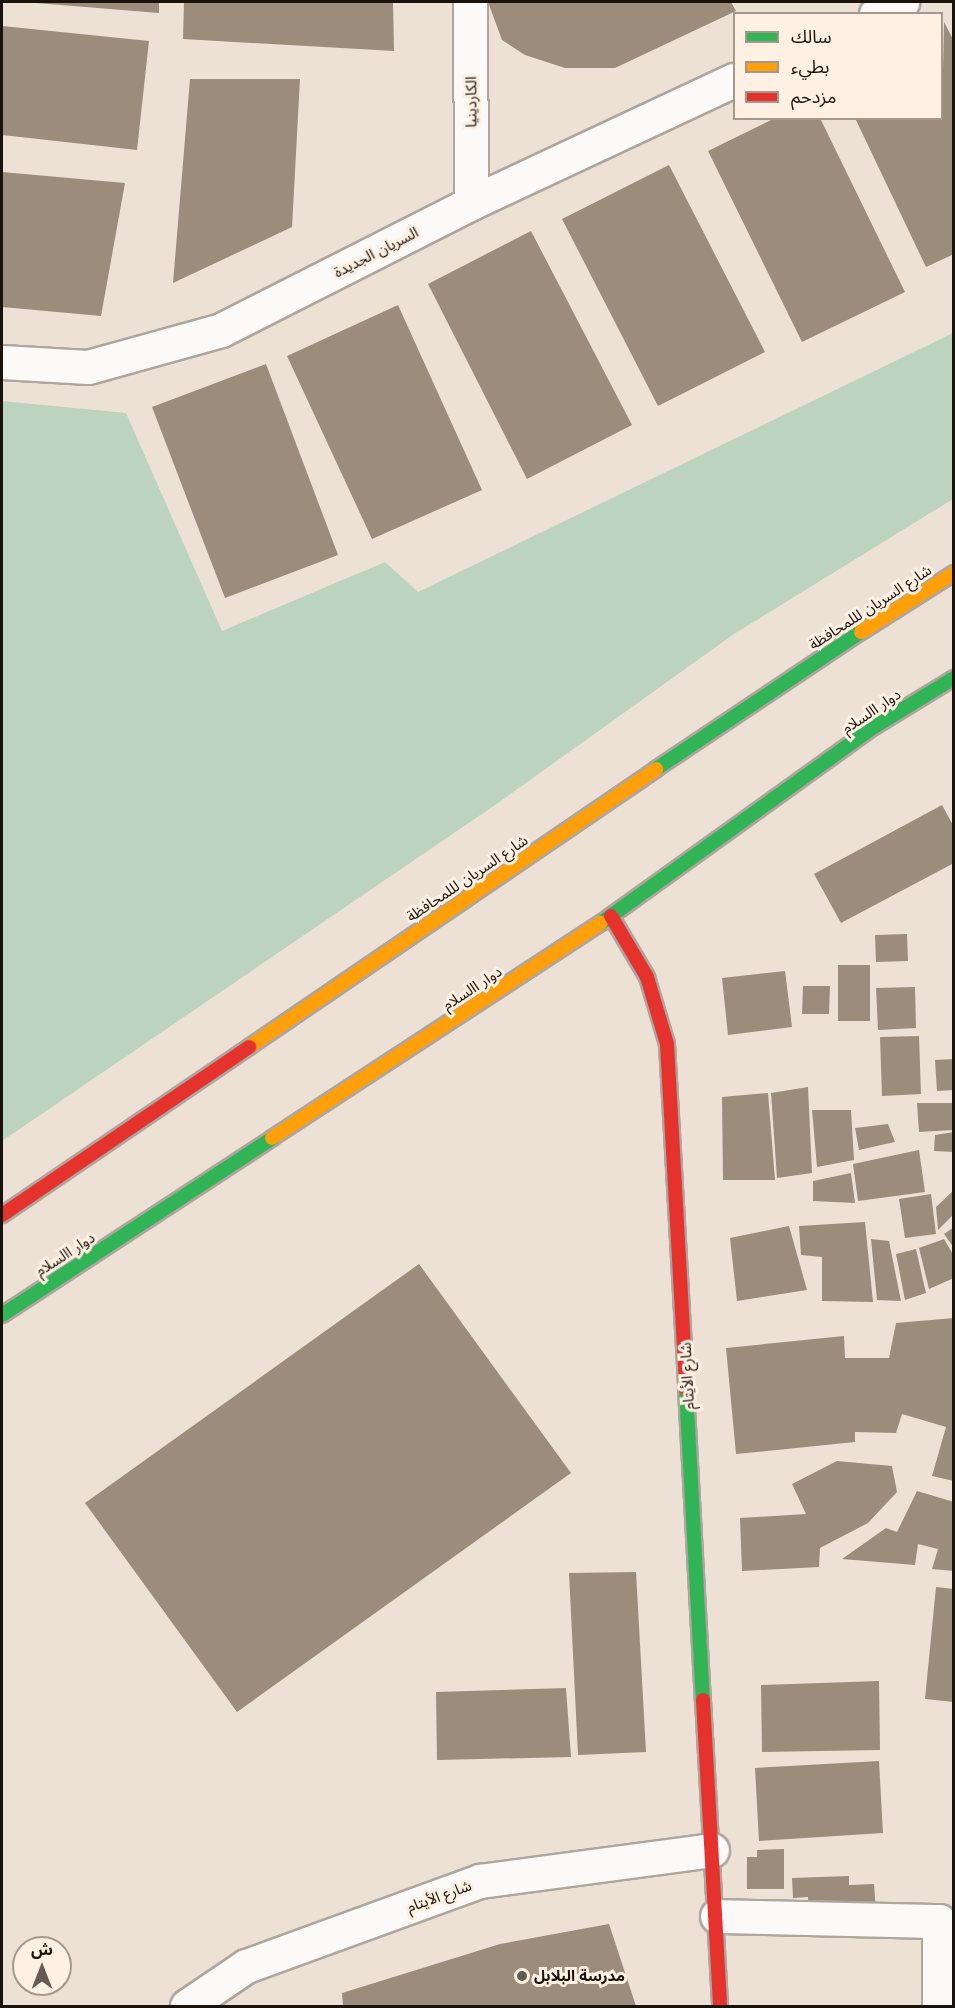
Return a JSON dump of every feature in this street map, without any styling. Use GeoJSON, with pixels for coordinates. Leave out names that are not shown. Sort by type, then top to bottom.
{"type":"FeatureCollection","features":[{"type":"Feature","properties":{"kind":"main road","name":"شارع السريان لللمحافظة"},"geometry":{"type":"LineString","coordinates":[[2,1215],[787,680],[954,573]]}},
{"type":"Feature","properties":{"kind":"main road","name":"دوار االسلام"},"geometry":{"type":"LineString","coordinates":[[2,1316],[611,916],[874,727],[954,678]]}},
{"type":"Feature","properties":{"kind":"main road","name":"شارع الأيتام"},"geometry":{"type":"LineString","coordinates":[[611,916],[647,977],[667,1044],[717,1916],[720,2007]]}},
{"type":"Feature","properties":{"kind":"street","name":"الكاردينيا"},"geometry":{"type":"LineString","coordinates":[[470,2],[471,203]]}},
{"type":"Feature","properties":{"kind":"street"},"geometry":{"type":"LineString","coordinates":[[880,12],[902,2]]}},
{"type":"Feature","properties":{"kind":"street","name":"السريان الجديدة"},"geometry":{"type":"LineString","coordinates":[[2,362],[88,367],[221,330],[471,203],[733,81]]}},
{"type":"Feature","properties":{"kind":"street","name":"شارع الأيتام"},"geometry":{"type":"LineString","coordinates":[[187,2007],[246,1966],[480,1881],[712,1850]]}},
{"type":"Feature","properties":{"kind":"street"},"geometry":{"type":"LineString","coordinates":[[717,1916],[939,1921],[939,2007]]}},
{"type":"Feature","properties":{"kind":"green space"},"geometry":{"type":"Polygon","coordinates":[[[953,333],[953,499],[734,634],[498,803],[2,1141],[2,401],[126,413],[222,631],[385,562],[418,592],[953,333]]]}},
{"type":"Feature","properties":{"kind":"building"},"geometry":{"type":"Polygon","coordinates":[[[159,2],[159,13],[36,3],[159,2]]]}},
{"type":"Feature","properties":{"kind":"building"},"geometry":{"type":"Polygon","coordinates":[[[184,2],[393,2],[394,51],[183,39],[184,2]]]}},
{"type":"Feature","properties":{"kind":"building"},"geometry":{"type":"Polygon","coordinates":[[[488,2],[731,2],[736,11],[615,68],[565,68],[525,55],[502,40],[488,2]]]}},
{"type":"Feature","properties":{"kind":"building"},"geometry":{"type":"Polygon","coordinates":[[[944,22],[954,41],[954,254],[926,267],[856,120],[943,120],[944,22]]]}},
{"type":"Feature","properties":{"kind":"building"},"geometry":{"type":"Polygon","coordinates":[[[2,26],[149,41],[137,150],[2,135],[2,26]]]}},
{"type":"Feature","properties":{"kind":"building"},"geometry":{"type":"Polygon","coordinates":[[[190,79],[300,79],[292,227],[173,283],[190,79]]]}},
{"type":"Feature","properties":{"kind":"building"},"geometry":{"type":"Polygon","coordinates":[[[771,120],[821,120],[905,292],[802,342],[708,151],[771,120]]]}},
{"type":"Feature","properties":{"kind":"building"},"geometry":{"type":"Polygon","coordinates":[[[669,165],[765,352],[658,406],[562,219],[669,165]]]}},
{"type":"Feature","properties":{"kind":"building"},"geometry":{"type":"Polygon","coordinates":[[[2,172],[125,183],[101,316],[2,307],[2,172]]]}},
{"type":"Feature","properties":{"kind":"building"},"geometry":{"type":"Polygon","coordinates":[[[531,231],[632,425],[527,479],[428,284],[531,231]]]}},
{"type":"Feature","properties":{"kind":"building"},"geometry":{"type":"Polygon","coordinates":[[[398,305],[482,490],[372,539],[287,356],[398,305]]]}},
{"type":"Feature","properties":{"kind":"building"},"geometry":{"type":"Polygon","coordinates":[[[266,364],[338,555],[225,598],[152,407],[266,364]]]}},
{"type":"Feature","properties":{"kind":"building"},"geometry":{"type":"Polygon","coordinates":[[[942,805],[954,827],[954,863],[841,923],[814,874],[942,805]]]}},
{"type":"Feature","properties":{"kind":"building"},"geometry":{"type":"Polygon","coordinates":[[[907,934],[908,961],[876,962],[875,935],[907,934]]]}},
{"type":"Feature","properties":{"kind":"building"},"geometry":{"type":"Polygon","coordinates":[[[838,965],[870,965],[870,1021],[838,1021],[838,965]]]}},
{"type":"Feature","properties":{"kind":"building"},"geometry":{"type":"Polygon","coordinates":[[[785,971],[792,1027],[728,1035],[722,978],[785,971]]]}},
{"type":"Feature","properties":{"kind":"building"},"geometry":{"type":"Polygon","coordinates":[[[803,986],[830,986],[829,1014],[802,1014],[803,986]]]}},
{"type":"Feature","properties":{"kind":"building"},"geometry":{"type":"Polygon","coordinates":[[[915,987],[916,1028],[878,1030],[876,988],[915,987]]]}},
{"type":"Feature","properties":{"kind":"building"},"geometry":{"type":"Polygon","coordinates":[[[919,1036],[921,1094],[882,1096],[880,1037],[919,1036]]]}},
{"type":"Feature","properties":{"kind":"building"},"geometry":{"type":"Polygon","coordinates":[[[954,1059],[954,1090],[937,1091],[935,1060],[954,1059]]]}},
{"type":"Feature","properties":{"kind":"building"},"geometry":{"type":"Polygon","coordinates":[[[808,1087],[812,1173],[777,1178],[771,1093],[808,1087]]]}},
{"type":"Feature","properties":{"kind":"building"},"geometry":{"type":"Polygon","coordinates":[[[768,1093],[775,1180],[723,1180],[722,1097],[768,1093]]]}},
{"type":"Feature","properties":{"kind":"building"},"geometry":{"type":"Polygon","coordinates":[[[917,1103],[954,1103],[954,1130],[919,1132],[917,1103]]]}},
{"type":"Feature","properties":{"kind":"building"},"geometry":{"type":"Polygon","coordinates":[[[812,1110],[851,1110],[854,1160],[817,1167],[812,1110]]]}},
{"type":"Feature","properties":{"kind":"building"},"geometry":{"type":"Polygon","coordinates":[[[888,1124],[895,1142],[859,1150],[855,1128],[888,1124]]]}},
{"type":"Feature","properties":{"kind":"building"},"geometry":{"type":"Polygon","coordinates":[[[954,1132],[954,1152],[934,1151],[935,1135],[954,1132]]]}},
{"type":"Feature","properties":{"kind":"building"},"geometry":{"type":"Polygon","coordinates":[[[919,1150],[925,1192],[858,1201],[853,1164],[919,1150]]]}},
{"type":"Feature","properties":{"kind":"building"},"geometry":{"type":"Polygon","coordinates":[[[851,1173],[855,1203],[813,1201],[813,1181],[851,1173]]]}},
{"type":"Feature","properties":{"kind":"building"},"geometry":{"type":"Polygon","coordinates":[[[954,1190],[954,1214],[938,1230],[936,1207],[954,1190]]]}},
{"type":"Feature","properties":{"kind":"building"},"geometry":{"type":"Polygon","coordinates":[[[931,1194],[936,1234],[905,1238],[899,1199],[931,1194]]]}},
{"type":"Feature","properties":{"kind":"building"},"geometry":{"type":"Polygon","coordinates":[[[865,1222],[873,1302],[822,1301],[822,1257],[801,1255],[799,1226],[865,1222]]]}},
{"type":"Feature","properties":{"kind":"building"},"geometry":{"type":"Polygon","coordinates":[[[789,1226],[807,1290],[737,1301],[730,1238],[789,1226]]]}},
{"type":"Feature","properties":{"kind":"building"},"geometry":{"type":"Polygon","coordinates":[[[954,1227],[954,1248],[944,1234],[954,1227]]]}},
{"type":"Feature","properties":{"kind":"building"},"geometry":{"type":"Polygon","coordinates":[[[871,1239],[889,1241],[901,1301],[877,1300],[871,1239]]]}},
{"type":"Feature","properties":{"kind":"building"},"geometry":{"type":"Polygon","coordinates":[[[944,1239],[954,1256],[954,1278],[929,1289],[919,1248],[944,1239]]]}},
{"type":"Feature","properties":{"kind":"building"},"geometry":{"type":"Polygon","coordinates":[[[916,1249],[926,1293],[905,1300],[896,1254],[916,1249]]]}},
{"type":"Feature","properties":{"kind":"building"},"geometry":{"type":"Polygon","coordinates":[[[419,1264],[571,1473],[237,1712],[85,1503],[419,1264]]]}},
{"type":"Feature","properties":{"kind":"building"},"geometry":{"type":"Polygon","coordinates":[[[954,1318],[954,1481],[932,1476],[946,1427],[902,1414],[896,1433],[855,1432],[855,1442],[736,1454],[726,1348],[844,1336],[845,1358],[889,1358],[896,1323],[954,1318]]]}},
{"type":"Feature","properties":{"kind":"building"},"geometry":{"type":"Polygon","coordinates":[[[837,1461],[892,1466],[897,1492],[868,1523],[820,1548],[819,1567],[742,1571],[740,1518],[806,1514],[792,1484],[837,1461]]]}},
{"type":"Feature","properties":{"kind":"building"},"geometry":{"type":"Polygon","coordinates":[[[917,1491],[954,1502],[954,1571],[932,1569],[938,1549],[918,1544],[915,1565],[842,1559],[886,1528],[897,1532],[917,1491]]]}},
{"type":"Feature","properties":{"kind":"building"},"geometry":{"type":"Polygon","coordinates":[[[636,1572],[646,1752],[578,1755],[569,1573],[636,1572]]]}},
{"type":"Feature","properties":{"kind":"building"},"geometry":{"type":"Polygon","coordinates":[[[936,1587],[954,1589],[954,1702],[925,1699],[936,1587]]]}},
{"type":"Feature","properties":{"kind":"building"},"geometry":{"type":"Polygon","coordinates":[[[879,1681],[880,1750],[762,1752],[761,1685],[879,1681]]]}},
{"type":"Feature","properties":{"kind":"building"},"geometry":{"type":"Polygon","coordinates":[[[566,1688],[571,1757],[437,1760],[436,1692],[566,1688]]]}},
{"type":"Feature","properties":{"kind":"building"},"geometry":{"type":"Polygon","coordinates":[[[879,1761],[883,1833],[759,1841],[755,1768],[879,1761]]]}},
{"type":"Feature","properties":{"kind":"building"},"geometry":{"type":"Polygon","coordinates":[[[784,1849],[784,1889],[747,1889],[747,1857],[757,1857],[757,1850],[784,1849]]]}},
{"type":"Feature","properties":{"kind":"building"},"geometry":{"type":"Polygon","coordinates":[[[849,1876],[849,1885],[874,1884],[876,1910],[809,1913],[808,1897],[793,1898],[792,1878],[849,1876]]]}},
{"type":"Feature","properties":{"kind":"building","name":"مدرسة البلابل"},"geometry":{"type":"Polygon","coordinates":[[[609,1924],[636,2006],[343,2006],[342,1993],[500,1944],[609,1924]]]}},
{"type":"Feature","properties":{"kind":"traffic: fast"},"geometry":{"type":"LineString","coordinates":[[656,769],[861,632]]}},
{"type":"Feature","properties":{"kind":"traffic: fast"},"geometry":{"type":"LineString","coordinates":[[601,923],[874,727],[954,678]]}},
{"type":"Feature","properties":{"kind":"traffic: fast"},"geometry":{"type":"LineString","coordinates":[[2,1315],[272,1138]]}},
{"type":"Feature","properties":{"kind":"traffic: fast"},"geometry":{"type":"LineString","coordinates":[[686,1389],[703,1700]]}},
{"type":"Feature","properties":{"kind":"traffic: slow"},"geometry":{"type":"LineString","coordinates":[[861,632],[954,573]]}},
{"type":"Feature","properties":{"kind":"traffic: slow"},"geometry":{"type":"LineString","coordinates":[[249,1047],[656,769]]}},
{"type":"Feature","properties":{"kind":"traffic: slow"},"geometry":{"type":"LineString","coordinates":[[272,1138],[601,923]]}},
{"type":"Feature","properties":{"kind":"traffic: jam"},"geometry":{"type":"LineString","coordinates":[[611,916],[647,977],[667,1044],[686,1389]]}},
{"type":"Feature","properties":{"kind":"traffic: jam"},"geometry":{"type":"LineString","coordinates":[[2,1215],[249,1047]]}},
{"type":"Feature","properties":{"kind":"traffic: jam"},"geometry":{"type":"LineString","coordinates":[[703,1700],[720,2006]]}},
{"type":"Feature","properties":{"kind":"place","name":"مدرسة البلابل"},"geometry":{"type":"Point","coordinates":[522,1976]}}]}
